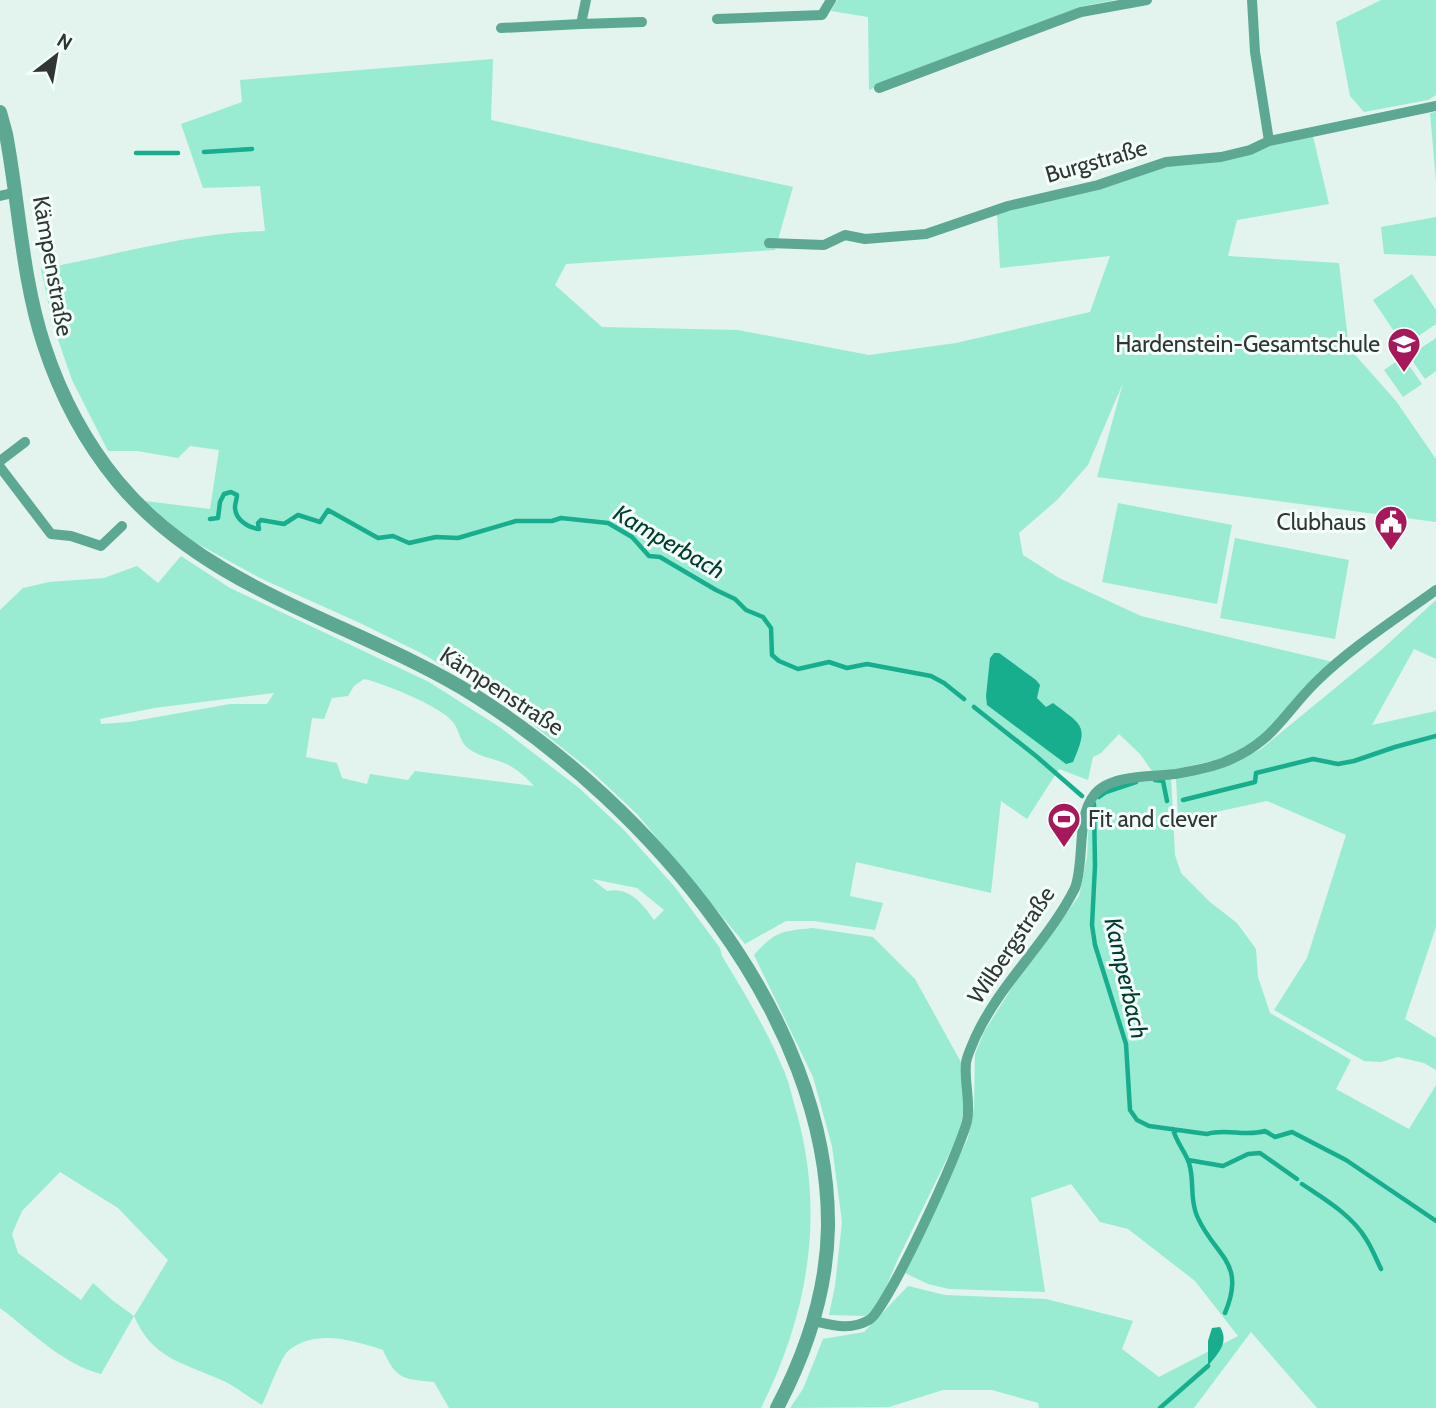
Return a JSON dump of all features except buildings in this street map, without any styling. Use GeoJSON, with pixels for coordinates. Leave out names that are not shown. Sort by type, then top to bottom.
{"type":"FeatureCollection","features":[{"type":"Feature","properties":{"kind":"street"},"geometry":{"type":"LineString","coordinates":[[581,24],[586,0]]}},
{"type":"Feature","properties":{"kind":"street"},"geometry":{"type":"LineString","coordinates":[[717,19],[822,15],[831,0]]}},
{"type":"Feature","properties":{"kind":"street"},"geometry":{"type":"LineString","coordinates":[[879,88],[1081,12],[1147,0]]}},
{"type":"Feature","properties":{"kind":"street"},"geometry":{"type":"LineString","coordinates":[[1252,0],[1255,52],[1269,141]]}},
{"type":"Feature","properties":{"kind":"street"},"geometry":{"type":"LineString","coordinates":[[501,28],[642,22]]}},
{"type":"Feature","properties":{"kind":"street","name":"Burgstraße"},"geometry":{"type":"LineString","coordinates":[[769,243],[824,245],[845,235],[866,239],[926,233],[1008,206],[1098,185],[1166,162],[1228,155],[1250,150],[1269,141],[1436,106]]}},
{"type":"Feature","properties":{"kind":"street","name":"Kämpenstraße"},"geometry":{"type":"LineString","coordinates":[[0,112],[43,342],[58,384],[98,456],[141,507],[184,544],[234,576],[420,665],[475,696],[524,729],[582,774],[632,821],[677,871],[726,937],[774,1016],[798,1068],[818,1135],[827,1196],[828,1228],[824,1267],[813,1321],[802,1356],[777,1408]]}},
{"type":"Feature","properties":{"kind":"street"},"geometry":{"type":"LineString","coordinates":[[0,195],[17,192]]}},
{"type":"Feature","properties":{"kind":"street"},"geometry":{"type":"LineString","coordinates":[[0,461],[26,443]]}},
{"type":"Feature","properties":{"kind":"street"},"geometry":{"type":"LineString","coordinates":[[0,467],[51,534],[71,536],[101,546],[122,526]]}},
{"type":"Feature","properties":{"kind":"street","name":"Wilbergstraße"},"geometry":{"type":"LineString","coordinates":[[813,1321],[847,1328],[870,1320],[882,1306],[897,1278],[963,1138],[968,1108],[966,1064],[969,1054],[994,1006],[1075,888],[1079,878],[1085,816],[1094,796],[1108,785],[1139,776],[1201,769],[1226,762],[1258,746],[1283,722],[1315,682],[1339,661],[1436,590]]}},
{"type":"Feature","properties":{"kind":"shaded area"},"geometry":{"type":"Polygon","coordinates":[[[837,0],[1115,0],[1083,6],[869,90],[868,17],[831,11],[837,0]]]}},
{"type":"Feature","properties":{"kind":"shaded area"},"geometry":{"type":"Polygon","coordinates":[[[1381,0],[1436,0],[1436,95],[1428,100],[1364,112],[1350,96],[1336,22],[1381,0]]]}},
{"type":"Feature","properties":{"kind":"shaded area"},"geometry":{"type":"Polygon","coordinates":[[[493,59],[491,120],[793,187],[775,250],[566,264],[555,285],[602,327],[738,330],[869,355],[956,343],[1090,312],[1110,256],[1000,268],[997,214],[1167,164],[1313,136],[1329,204],[1237,220],[1228,256],[1339,263],[1349,348],[1396,401],[1436,459],[1436,522],[1097,477],[1123,383],[1088,465],[1057,500],[1019,533],[1023,555],[1059,578],[1141,616],[1333,662],[1256,743],[1225,758],[1154,774],[1140,754],[1119,734],[1101,753],[1093,757],[1088,780],[1059,769],[1027,819],[1001,801],[991,893],[856,862],[850,896],[883,903],[875,930],[814,921],[786,921],[745,944],[637,814],[590,770],[499,698],[421,653],[262,579],[185,537],[145,501],[210,509],[219,450],[190,446],[178,458],[137,451],[108,451],[72,380],[53,325],[41,269],[181,240],[265,231],[260,186],[203,188],[181,124],[242,102],[240,80],[493,59]]]}},
{"type":"Feature","properties":{"kind":"shaded area"},"geometry":{"type":"Polygon","coordinates":[[[1436,112],[1436,181],[1430,113],[1436,112]]]}},
{"type":"Feature","properties":{"kind":"shaded area"},"geometry":{"type":"Polygon","coordinates":[[[1436,217],[1436,256],[1384,254],[1381,227],[1436,217]]]}},
{"type":"Feature","properties":{"kind":"shaded area"},"geometry":{"type":"Polygon","coordinates":[[[1412,274],[1436,310],[1436,324],[1404,346],[1373,300],[1412,274]]]}},
{"type":"Feature","properties":{"kind":"shaded area"},"geometry":{"type":"Polygon","coordinates":[[[1436,338],[1436,371],[1425,379],[1409,356],[1436,338]]]}},
{"type":"Feature","properties":{"kind":"shaded area"},"geometry":{"type":"Polygon","coordinates":[[[1403,357],[1422,384],[1403,397],[1384,370],[1403,357]]]}},
{"type":"Feature","properties":{"kind":"shaded area"},"geometry":{"type":"Polygon","coordinates":[[[1118,503],[1232,525],[1217,604],[1102,582],[1118,503]]]}},
{"type":"Feature","properties":{"kind":"shaded area"},"geometry":{"type":"Polygon","coordinates":[[[1235,538],[1349,560],[1335,639],[1220,618],[1235,538]]]}},
{"type":"Feature","properties":{"kind":"shaded area"},"geometry":{"type":"Polygon","coordinates":[[[181,556],[230,588],[429,682],[501,728],[579,788],[624,830],[674,886],[720,948],[722,956],[764,1028],[785,1073],[797,1114],[810,1190],[807,1264],[800,1301],[777,1373],[761,1408],[449,1408],[434,1382],[415,1380],[397,1373],[383,1350],[335,1338],[311,1340],[288,1351],[262,1405],[225,1382],[169,1357],[150,1341],[134,1316],[101,1374],[60,1355],[0,1308],[0,610],[23,588],[49,582],[104,578],[137,566],[158,583],[181,556]],[[364,679],[354,686],[348,696],[332,698],[324,719],[312,718],[306,757],[337,763],[342,778],[367,784],[370,774],[408,780],[415,771],[534,786],[512,767],[469,749],[452,721],[435,708],[397,690],[364,679]],[[274,693],[154,708],[100,719],[101,724],[129,722],[230,704],[267,704],[274,693]],[[592,879],[607,891],[629,894],[640,902],[654,920],[664,910],[637,888],[592,879]],[[60,1172],[22,1211],[12,1234],[18,1253],[81,1300],[93,1283],[134,1316],[168,1260],[118,1208],[60,1172]]]}},
{"type":"Feature","properties":{"kind":"shaded area"},"geometry":{"type":"Polygon","coordinates":[[[1436,600],[1436,659],[1414,649],[1372,725],[1436,711],[1436,927],[1405,1019],[1436,1038],[1436,1070],[1424,1063],[1398,1057],[1381,1062],[1364,1061],[1274,1010],[1307,958],[1346,835],[1267,801],[1178,820],[1176,778],[1225,767],[1261,749],[1379,652],[1436,600]]]}},
{"type":"Feature","properties":{"kind":"shaded area"},"geometry":{"type":"Polygon","coordinates":[[[994,653],[999,653],[1036,680],[1040,685],[1037,698],[1046,707],[1053,703],[1077,722],[1082,733],[1073,762],[1066,764],[987,705],[990,658],[994,653]]]}},
{"type":"Feature","properties":{"kind":"shaded area"},"geometry":{"type":"Polygon","coordinates":[[[1171,776],[1175,855],[1181,873],[1210,902],[1237,923],[1256,949],[1258,977],[1270,1013],[1351,1060],[1336,1089],[1409,1129],[1436,1085],[1436,1408],[1317,1408],[1251,1332],[1194,1408],[1039,1408],[1038,1403],[992,1390],[943,1390],[889,1407],[790,1408],[803,1389],[823,1339],[864,1332],[908,1286],[945,1295],[1046,1299],[1133,1321],[1122,1349],[1159,1377],[1238,1336],[1195,1281],[1128,1229],[1100,1222],[1071,1184],[1031,1198],[1045,1292],[949,1289],[928,1284],[905,1273],[968,1138],[974,1106],[975,1054],[984,1032],[1016,981],[1079,896],[1087,857],[1089,817],[1096,798],[1110,787],[1171,776]]]}},
{"type":"Feature","properties":{"kind":"shaded area"},"geometry":{"type":"Polygon","coordinates":[[[813,928],[873,937],[915,979],[962,1064],[965,1101],[959,1134],[880,1302],[866,1316],[829,1315],[842,1222],[832,1146],[813,1077],[754,955],[780,934],[813,928]]]}},
{"type":"Feature","properties":{"kind":"shaded area"},"geometry":{"type":"Polygon","coordinates":[[[1220,1327],[1223,1343],[1208,1366],[1208,1341],[1212,1328],[1220,1327]]]}},
{"type":"Feature","properties":{"kind":"waterway"},"geometry":{"type":"LineString","coordinates":[[204,152],[252,149]]}},
{"type":"Feature","properties":{"kind":"waterway"},"geometry":{"type":"LineString","coordinates":[[136,153],[178,153]]}},
{"type":"Feature","properties":{"kind":"waterway","name":"Kamperbach"},"geometry":{"type":"LineString","coordinates":[[210,519],[218,518],[220,502],[224,494],[231,492],[237,495],[237,516],[243,523],[255,528],[259,529],[258,523],[261,520],[284,524],[298,515],[320,522],[328,510],[378,538],[393,536],[409,543],[436,537],[458,538],[516,521],[552,521],[561,518],[608,523],[632,537],[649,556],[660,557],[735,599],[746,610],[763,617],[771,628],[772,655],[779,661],[798,669],[829,662],[847,668],[867,664],[931,676],[964,699]]}},
{"type":"Feature","properties":{"kind":"waterway","name":"Kamperbach"},"geometry":{"type":"LineString","coordinates":[[974,707],[1082,796]]}},
{"type":"Feature","properties":{"kind":"waterway"},"geometry":{"type":"LineString","coordinates":[[1183,800],[1255,782],[1256,773],[1313,759],[1338,764],[1354,761],[1436,736]]}},
{"type":"Feature","properties":{"kind":"waterway"},"geometry":{"type":"LineString","coordinates":[[1155,780],[1163,781],[1167,801]]}},
{"type":"Feature","properties":{"kind":"waterway"},"geometry":{"type":"LineString","coordinates":[[1099,797],[1136,782]]}},
{"type":"Feature","properties":{"kind":"waterway","name":"Kamperbach"},"geometry":{"type":"LineString","coordinates":[[1094,804],[1092,925],[1095,945],[1126,1044],[1130,1110],[1137,1120],[1149,1126],[1207,1134],[1265,1131],[1275,1137],[1292,1132],[1346,1160],[1436,1221]]}},
{"type":"Feature","properties":{"kind":"waterway"},"geometry":{"type":"LineString","coordinates":[[1173,1129],[1189,1163],[1197,1216],[1230,1270],[1231,1296],[1225,1313]]}},
{"type":"Feature","properties":{"kind":"waterway"},"geometry":{"type":"LineString","coordinates":[[1188,1160],[1223,1166],[1248,1154],[1260,1153],[1297,1179]]}},
{"type":"Feature","properties":{"kind":"waterway"},"geometry":{"type":"LineString","coordinates":[[1302,1184],[1353,1222],[1368,1242],[1381,1269]]}},
{"type":"Feature","properties":{"kind":"waterway"},"geometry":{"type":"LineString","coordinates":[[1160,1408],[1208,1366]]}},
{"type":"Feature","properties":{"kind":"place","name":"Hardenstein-Gesamtschule"},"geometry":{"type":"Point","coordinates":[1404,374]}},
{"type":"Feature","properties":{"kind":"place","name":"Clubhaus"},"geometry":{"type":"Point","coordinates":[1391,552]}},
{"type":"Feature","properties":{"kind":"place","name":"Fit and clever"},"geometry":{"type":"Point","coordinates":[1064,849]}}]}
